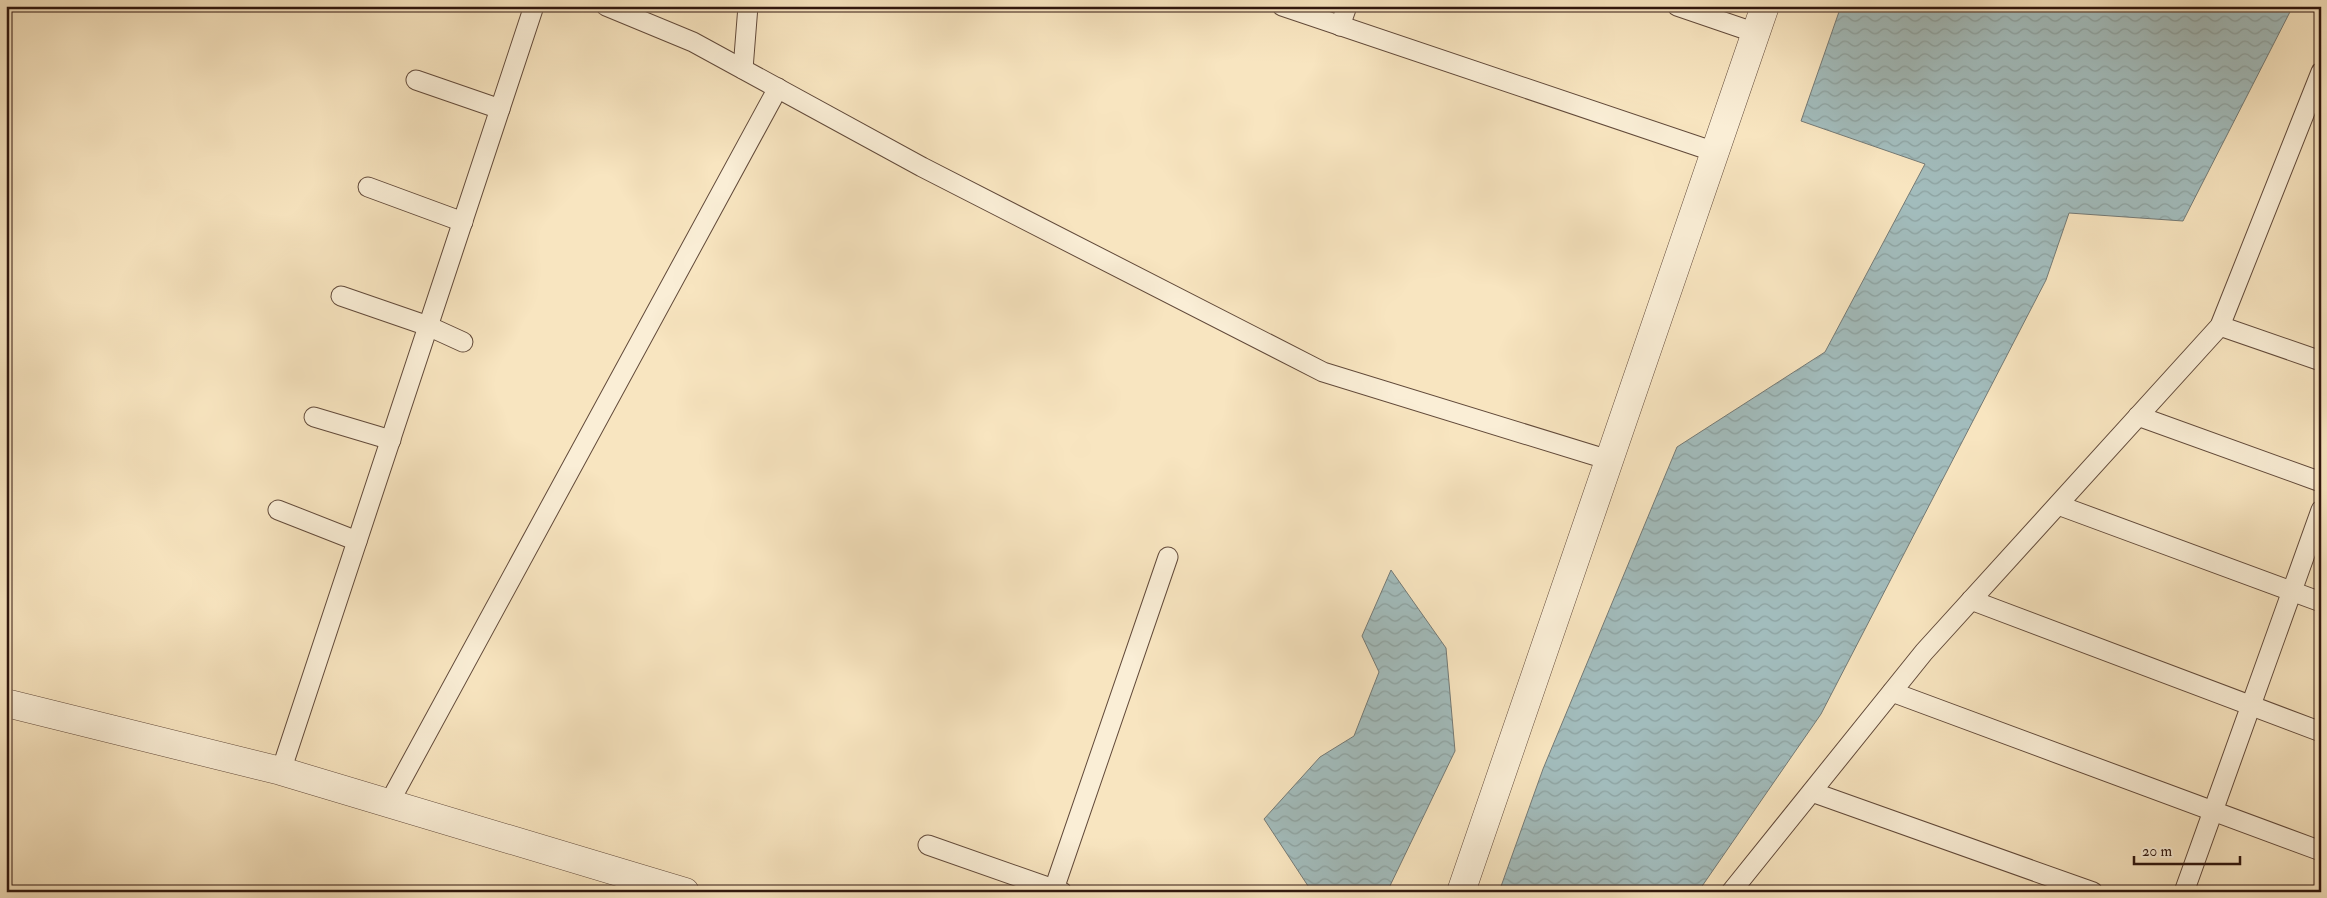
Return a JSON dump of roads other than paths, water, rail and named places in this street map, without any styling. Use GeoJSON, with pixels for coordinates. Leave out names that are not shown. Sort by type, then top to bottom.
{"type":"FeatureCollection","features":[{"type":"Feature","properties":{"kind":"street"},"geometry":{"type":"LineString","coordinates":[[1461,892],[1765,6]]}},
{"type":"Feature","properties":{"kind":"street"},"geometry":{"type":"LineString","coordinates":[[6,703],[281,771],[685,892]]}},
{"type":"Feature","properties":{"kind":"lane"},"geometry":{"type":"LineString","coordinates":[[281,771],[534,6]]}},
{"type":"Feature","properties":{"kind":"lane"},"geometry":{"type":"LineString","coordinates":[[606,6],[693,42],[922,167],[1323,372],[1610,460]]}},
{"type":"Feature","properties":{"kind":"lane"},"geometry":{"type":"LineString","coordinates":[[743,70],[748,6]]}},
{"type":"Feature","properties":{"kind":"lane"},"geometry":{"type":"LineString","coordinates":[[1282,6],[1715,152]]}},
{"type":"Feature","properties":{"kind":"lane"},"geometry":{"type":"LineString","coordinates":[[1340,26],[1347,6]]}},
{"type":"Feature","properties":{"kind":"lane"},"geometry":{"type":"LineString","coordinates":[[1677,6],[1756,33]]}},
{"type":"Feature","properties":{"kind":"lane"},"geometry":{"type":"LineString","coordinates":[[1731,892],[1892,692],[1971,600],[2220,326],[2321,72]]}},
{"type":"Feature","properties":{"kind":"lane"},"geometry":{"type":"LineString","coordinates":[[416,80],[500,109]]}},
{"type":"Feature","properties":{"kind":"lane"},"geometry":{"type":"LineString","coordinates":[[389,804],[778,88]]}},
{"type":"Feature","properties":{"kind":"lane"},"geometry":{"type":"LineString","coordinates":[[368,187],[463,222]]}},
{"type":"Feature","properties":{"kind":"lane"},"geometry":{"type":"LineString","coordinates":[[342,296],[428,326],[463,342]]}},
{"type":"Feature","properties":{"kind":"lane"},"geometry":{"type":"LineString","coordinates":[[2220,326],[2321,361]]}},
{"type":"Feature","properties":{"kind":"lane"},"geometry":{"type":"LineString","coordinates":[[2138,416],[2321,482]]}},
{"type":"Feature","properties":{"kind":"lane"},"geometry":{"type":"LineString","coordinates":[[314,417],[391,440]]}},
{"type":"Feature","properties":{"kind":"lane"},"geometry":{"type":"LineString","coordinates":[[2058,505],[2321,602]]}},
{"type":"Feature","properties":{"kind":"lane"},"geometry":{"type":"LineString","coordinates":[[278,510],[357,540]]}},
{"type":"Feature","properties":{"kind":"lane"},"geometry":{"type":"LineString","coordinates":[[2184,892],[2321,510]]}},
{"type":"Feature","properties":{"kind":"lane"},"geometry":{"type":"LineString","coordinates":[[928,846],[1056,891],[1168,557]]}},
{"type":"Feature","properties":{"kind":"lane"},"geometry":{"type":"LineString","coordinates":[[1971,600],[2321,732]]}},
{"type":"Feature","properties":{"kind":"lane"},"geometry":{"type":"LineString","coordinates":[[1892,692],[2321,851]]}},
{"type":"Feature","properties":{"kind":"lane"},"geometry":{"type":"LineString","coordinates":[[1812,792],[2093,892]]}},
{"type":"Feature","properties":{"kind":"water"},"geometry":{"type":"Polygon","coordinates":[[[1841,6],[2293,6],[2183,221],[2069,213],[2046,280],[1821,714],[1698,892],[1499,892],[1543,769],[1677,447],[1825,352],[1925,164],[1801,121],[1841,6]]]}},
{"type":"Feature","properties":{"kind":"water"},"geometry":{"type":"Polygon","coordinates":[[[1391,570],[1446,648],[1455,751],[1387,892],[1312,892],[1264,819],[1320,757],[1354,736],[1379,672],[1362,636],[1391,570]]]}}]}
